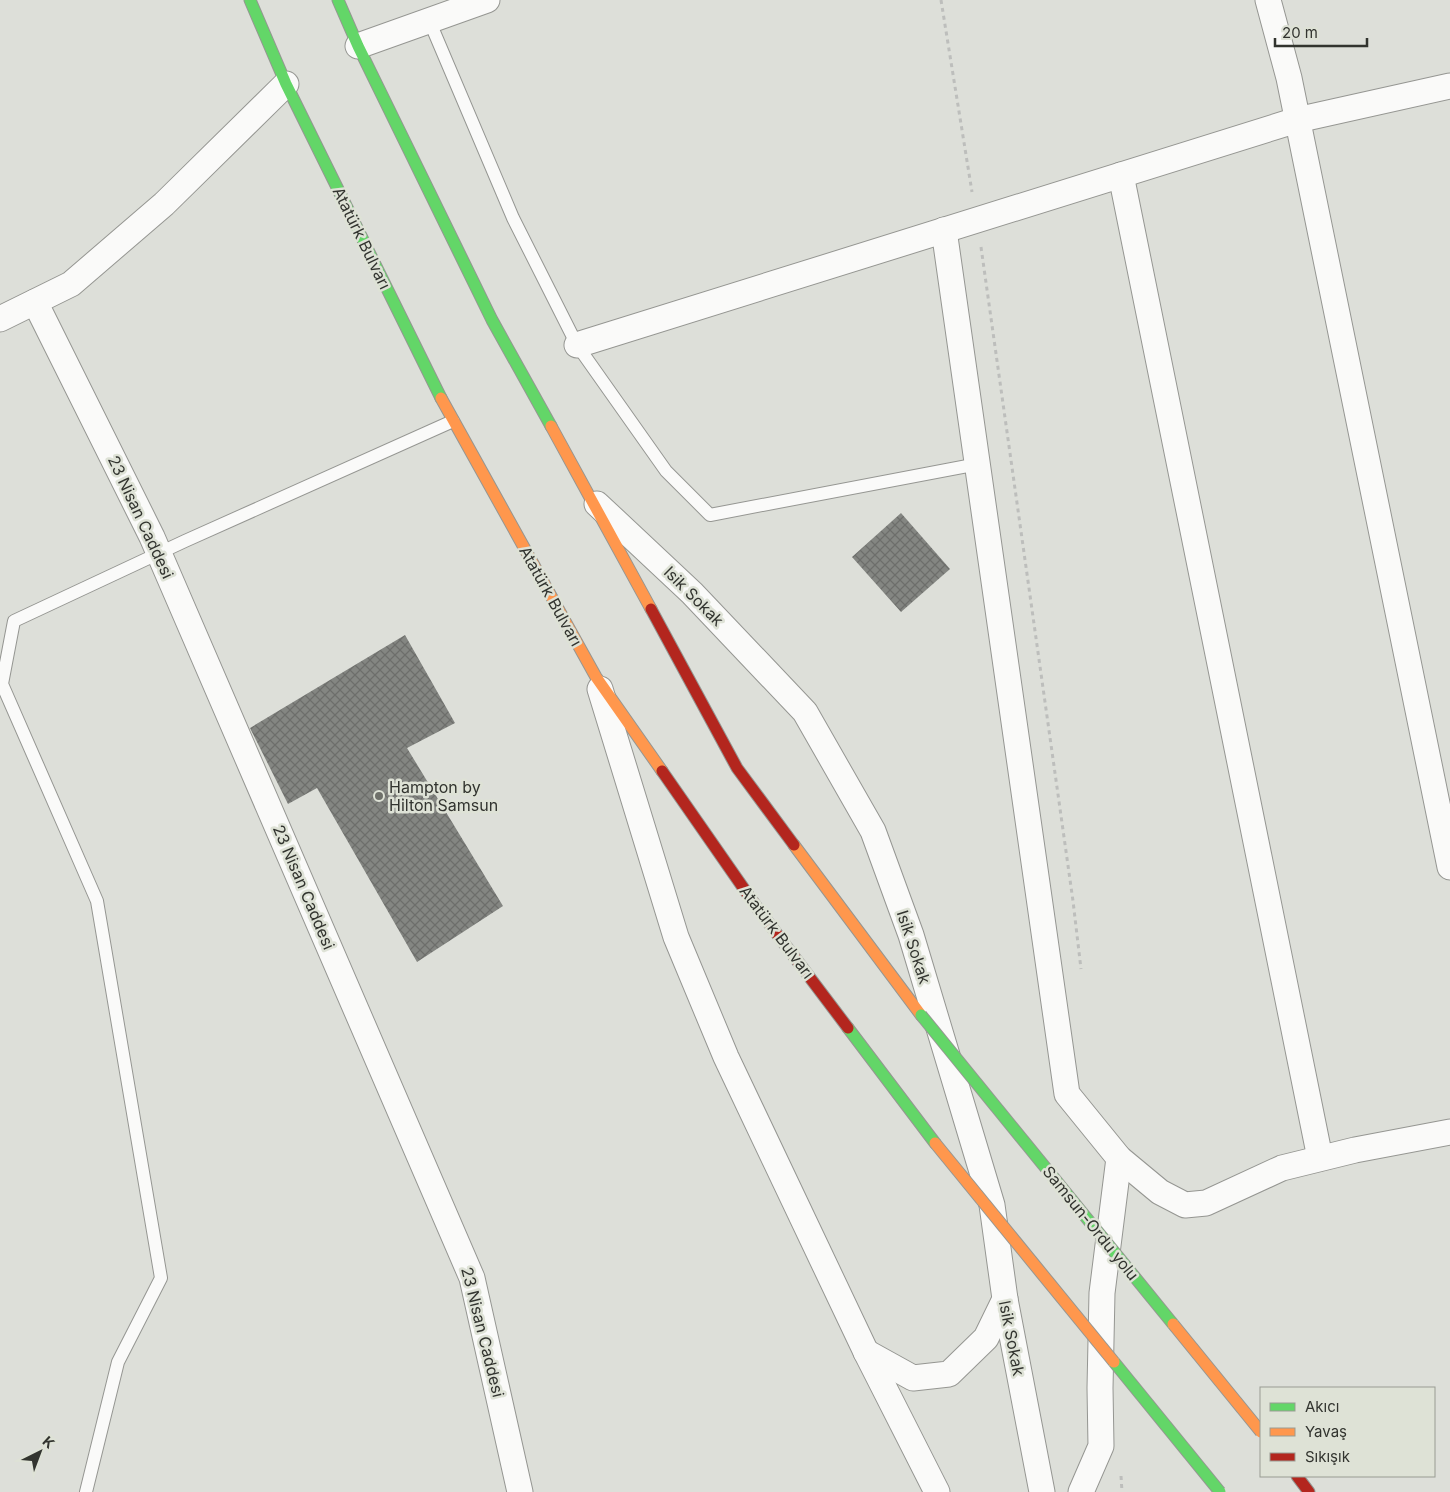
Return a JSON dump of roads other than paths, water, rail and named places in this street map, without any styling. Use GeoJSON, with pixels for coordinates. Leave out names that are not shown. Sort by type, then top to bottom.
{"type":"FeatureCollection","features":[{"type":"Feature","properties":{"kind":"highway","name":"Atatürk Bulvarı"},"geometry":{"type":"LineString","coordinates":[[250,0],[286,84],[453,421],[596,677],[758,909],[935,1143],[1220,1492]]}},
{"type":"Feature","properties":{"kind":"highway"},"geometry":{"type":"LineString","coordinates":[[338,0],[358,46],[492,320],[591,499]]}},
{"type":"Feature","properties":{"kind":"highway","name":"Samsun-Ordu yolu"},"geometry":{"type":"LineString","coordinates":[[591,499],[737,768],[921,1015],[1260,1431]]}},
{"type":"Feature","properties":{"kind":"highway"},"geometry":{"type":"LineString","coordinates":[[1298,1477],[1309,1492]]}},
{"type":"Feature","properties":{"kind":"street"},"geometry":{"type":"LineString","coordinates":[[358,46],[487,0]]}},
{"type":"Feature","properties":{"kind":"street"},"geometry":{"type":"LineString","coordinates":[[1268,0],[1289,78],[1450,867]]}},
{"type":"Feature","properties":{"kind":"street"},"geometry":{"type":"LineString","coordinates":[[0,319],[71,284],[164,204],[286,84]]}},
{"type":"Feature","properties":{"kind":"street"},"geometry":{"type":"LineString","coordinates":[[577,344],[1297,120],[1450,86]]}},
{"type":"Feature","properties":{"kind":"street"},"geometry":{"type":"LineString","coordinates":[[1121,175],[1320,1158]]}},
{"type":"Feature","properties":{"kind":"street"},"geometry":{"type":"LineString","coordinates":[[944,230],[1067,1094],[1119,1158],[1160,1192],[1185,1205],[1206,1203],[1282,1168],[1320,1158],[1450,1132]]}},
{"type":"Feature","properties":{"kind":"street","name":"23 Nisan Caddesi"},"geometry":{"type":"LineString","coordinates":[[35,302],[160,553],[472,1278],[520,1492]]}},
{"type":"Feature","properties":{"kind":"street","name":"Isik Sokak"},"geometry":{"type":"LineString","coordinates":[[591,499],[692,593],[804,712],[873,831],[911,935],[992,1205],[1005,1299],[1042,1492]]}},
{"type":"Feature","properties":{"kind":"street"},"geometry":{"type":"LineString","coordinates":[[596,677],[676,938],[726,1058],[866,1352],[941,1489]]}},
{"type":"Feature","properties":{"kind":"street"},"geometry":{"type":"LineString","coordinates":[[1081,1492],[1102,1446],[1100,1388],[1102,1293],[1119,1158]]}},
{"type":"Feature","properties":{"kind":"street"},"geometry":{"type":"LineString","coordinates":[[866,1352],[913,1378],[948,1374],[986,1338],[1005,1299]]}},
{"type":"Feature","properties":{"kind":"lane"},"geometry":{"type":"LineString","coordinates":[[429,20],[513,218],[577,344],[666,471],[710,515],[978,464]]}},
{"type":"Feature","properties":{"kind":"lane"},"geometry":{"type":"LineString","coordinates":[[86,1492],[118,1362],[161,1278],[97,901],[2,684],[14,621],[453,421]]}},
{"type":"Feature","properties":{"kind":"place","name":"Hampton by Hilton Samsun"},"geometry":{"type":"Point","coordinates":[379,796]}}]}
